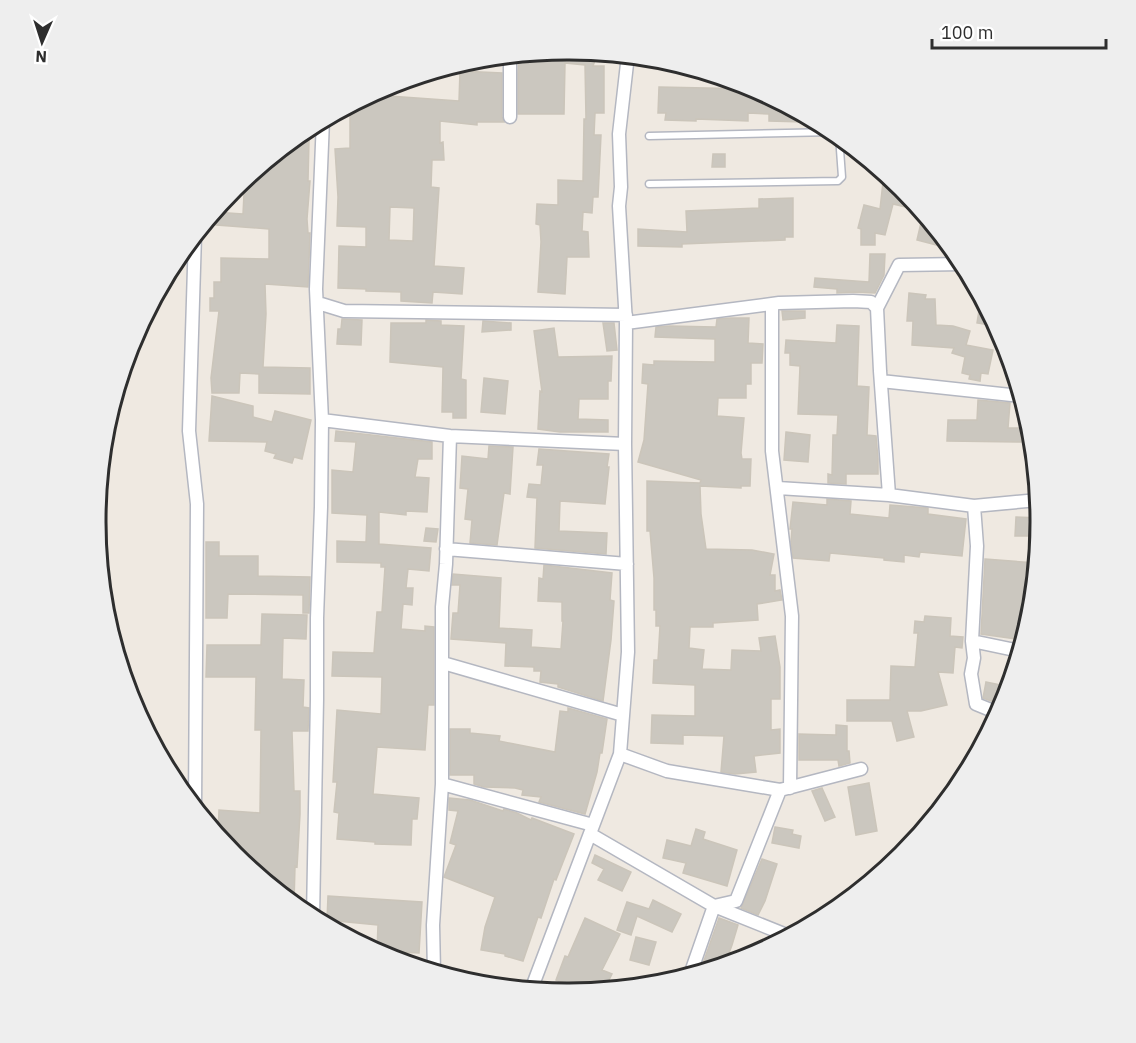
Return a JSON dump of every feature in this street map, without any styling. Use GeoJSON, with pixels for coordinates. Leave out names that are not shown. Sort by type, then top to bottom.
{"type":"FeatureCollection","features":[{"type":"Feature","properties":{"kind":"street"},"geometry":{"type":"LineString","coordinates":[[510,64],[510,117]]}},
{"type":"Feature","properties":{"kind":"street"},"geometry":{"type":"LineString","coordinates":[[535,982],[620,754],[628,652],[626,319],[619,134],[627,64]]}},
{"type":"Feature","properties":{"kind":"street"},"geometry":{"type":"LineString","coordinates":[[313,906],[318,699],[316,618],[322,420],[316,289],[323,131]]}},
{"type":"Feature","properties":{"kind":"street"},"geometry":{"type":"LineString","coordinates":[[195,251],[189,431],[197,504],[195,793]]}},
{"type":"Feature","properties":{"kind":"street"},"geometry":{"type":"LineString","coordinates":[[889,495],[877,308],[898,265],[951,264]]}},
{"type":"Feature","properties":{"kind":"street"},"geometry":{"type":"LineString","coordinates":[[318,303],[344,311],[626,319],[772,305],[853,301],[871,302],[877,308]]}},
{"type":"Feature","properties":{"kind":"street"},"geometry":{"type":"LineString","coordinates":[[714,906],[736,902],[785,789],[792,616],[772,451],[772,305]]}},
{"type":"Feature","properties":{"kind":"street"},"geometry":{"type":"LineString","coordinates":[[881,381],[1012,395]]}},
{"type":"Feature","properties":{"kind":"street"},"geometry":{"type":"LineString","coordinates":[[322,420],[450,436],[625,444]]}},
{"type":"Feature","properties":{"kind":"street"},"geometry":{"type":"LineString","coordinates":[[434,963],[432,925],[442,784],[442,607],[450,436]]}},
{"type":"Feature","properties":{"kind":"street"},"geometry":{"type":"LineString","coordinates":[[778,488],[889,495],[974,506],[1029,501]]}},
{"type":"Feature","properties":{"kind":"street"},"geometry":{"type":"LineString","coordinates":[[974,506],[977,546],[972,641],[974,658],[971,674],[976,704],[989,709]]}},
{"type":"Feature","properties":{"kind":"street"},"geometry":{"type":"LineString","coordinates":[[446,549],[627,564]]}},
{"type":"Feature","properties":{"kind":"street"},"geometry":{"type":"LineString","coordinates":[[972,641],[1011,649]]}},
{"type":"Feature","properties":{"kind":"street"},"geometry":{"type":"LineString","coordinates":[[443,663],[623,715]]}},
{"type":"Feature","properties":{"kind":"street"},"geometry":{"type":"LineString","coordinates":[[620,754],[667,771],[785,789],[861,769]]}},
{"type":"Feature","properties":{"kind":"street"},"geometry":{"type":"LineString","coordinates":[[442,784],[591,829],[714,906],[778,932]]}},
{"type":"Feature","properties":{"kind":"street"},"geometry":{"type":"LineString","coordinates":[[693,965],[714,906]]}},
{"type":"Feature","properties":{"kind":"lane"},"geometry":{"type":"LineString","coordinates":[[650,135],[815,132]]}},
{"type":"Feature","properties":{"kind":"lane"},"geometry":{"type":"LineString","coordinates":[[649,184],[838,181],[842,177],[840,149]]}},
{"type":"Feature","properties":{"kind":"building"},"geometry":{"type":"Polygon","coordinates":[[[538,61],[595,61],[593,66],[604,66],[604,113],[595,113],[594,135],[601,135],[598,197],[593,197],[592,213],[583,212],[582,231],[588,232],[589,257],[567,257],[565,294],[538,292],[541,242],[540,225],[536,224],[537,204],[558,205],[558,180],[583,181],[584,119],[586,119],[585,65],[565,63],[564,114],[518,114],[519,63],[538,61]]]}},
{"type":"Feature","properties":{"kind":"building"},"geometry":{"type":"Polygon","coordinates":[[[468,71],[502,73],[504,122],[477,122],[477,125],[440,121],[440,143],[443,142],[444,160],[432,160],[431,187],[439,188],[434,266],[464,268],[462,294],[433,292],[432,303],[401,301],[401,292],[338,288],[339,246],[366,247],[366,227],[337,226],[335,149],[350,148],[350,115],[389,96],[459,101],[460,73],[468,71]],[[390,207],[389,240],[413,241],[414,208],[390,207]]]}},
{"type":"Feature","properties":{"kind":"building"},"geometry":{"type":"Polygon","coordinates":[[[659,87],[728,88],[799,122],[769,121],[769,114],[748,113],[748,121],[665,120],[666,113],[658,113],[659,87]]]}},
{"type":"Feature","properties":{"kind":"building"},"geometry":{"type":"Polygon","coordinates":[[[309,140],[308,287],[265,284],[263,367],[310,368],[310,394],[259,393],[259,374],[240,373],[239,393],[212,393],[211,378],[219,311],[210,311],[210,298],[214,298],[214,282],[221,282],[221,258],[269,259],[269,229],[215,225],[225,213],[243,214],[244,194],[287,155],[309,140]]]}},
{"type":"Feature","properties":{"kind":"building"},"geometry":{"type":"Polygon","coordinates":[[[713,154],[725,154],[725,167],[712,167],[713,154]]]}},
{"type":"Feature","properties":{"kind":"building"},"geometry":{"type":"Polygon","coordinates":[[[883,185],[905,207],[893,204],[885,235],[875,233],[875,245],[861,245],[861,229],[858,228],[864,205],[880,209],[883,185]]]}},
{"type":"Feature","properties":{"kind":"building"},"geometry":{"type":"Polygon","coordinates":[[[793,198],[793,237],[785,237],[785,240],[682,244],[682,247],[638,246],[638,229],[687,232],[686,211],[759,208],[759,199],[793,198]]]}},
{"type":"Feature","properties":{"kind":"building"},"geometry":{"type":"Polygon","coordinates":[[[921,224],[937,245],[917,240],[921,224]]]}},
{"type":"Feature","properties":{"kind":"building"},"geometry":{"type":"Polygon","coordinates":[[[870,254],[885,254],[884,275],[875,293],[837,293],[837,289],[814,287],[815,278],[869,282],[870,254]]]}},
{"type":"Feature","properties":{"kind":"building"},"geometry":{"type":"Polygon","coordinates":[[[909,293],[926,295],[925,299],[935,299],[936,325],[953,326],[970,331],[966,345],[993,350],[988,374],[981,373],[980,381],[969,379],[970,375],[962,373],[965,357],[952,353],[954,348],[912,345],[913,321],[907,321],[909,293]]]}},
{"type":"Feature","properties":{"kind":"building"},"geometry":{"type":"Polygon","coordinates":[[[782,311],[805,311],[805,318],[783,320],[782,311]]]}},
{"type":"Feature","properties":{"kind":"building"},"geometry":{"type":"Polygon","coordinates":[[[979,311],[985,324],[977,323],[979,311]]]}},
{"type":"Feature","properties":{"kind":"building"},"geometry":{"type":"Polygon","coordinates":[[[749,318],[748,343],[763,344],[762,363],[751,363],[751,384],[746,384],[746,398],[718,398],[717,416],[744,418],[741,453],[742,459],[751,459],[750,486],[741,486],[741,488],[700,486],[706,549],[752,550],[774,554],[770,575],[775,575],[775,591],[780,590],[782,600],[757,604],[758,620],[713,623],[713,627],[690,627],[689,648],[704,650],[702,669],[731,670],[732,650],[761,651],[759,638],[775,636],[780,667],[780,699],[771,699],[771,730],[780,729],[780,753],[754,756],[756,772],[735,774],[721,772],[724,736],[683,735],[683,744],[651,743],[652,715],[695,716],[695,685],[653,683],[654,660],[658,660],[660,626],[656,626],[656,610],[654,610],[650,531],[647,531],[647,481],[700,483],[701,480],[638,462],[644,440],[648,384],[642,383],[643,364],[654,365],[654,361],[715,362],[715,339],[655,337],[656,327],[716,327],[717,319],[749,318]]]}},
{"type":"Feature","properties":{"kind":"building"},"geometry":{"type":"Polygon","coordinates":[[[342,319],[362,320],[361,345],[337,344],[338,329],[341,329],[342,319]]]}},
{"type":"Feature","properties":{"kind":"building"},"geometry":{"type":"Polygon","coordinates":[[[426,320],[441,321],[441,325],[464,326],[461,379],[466,380],[466,418],[453,418],[453,412],[442,412],[443,367],[390,362],[391,323],[426,323],[426,320]]]}},
{"type":"Feature","properties":{"kind":"building"},"geometry":{"type":"Polygon","coordinates":[[[483,321],[511,323],[511,330],[482,332],[483,321]]]}},
{"type":"Feature","properties":{"kind":"building"},"geometry":{"type":"Polygon","coordinates":[[[603,323],[614,323],[617,350],[607,351],[603,323]]]}},
{"type":"Feature","properties":{"kind":"building"},"geometry":{"type":"Polygon","coordinates":[[[837,325],[859,326],[857,386],[869,387],[867,435],[876,436],[878,459],[878,474],[846,474],[846,484],[828,483],[828,474],[832,475],[833,435],[837,435],[838,415],[798,414],[800,366],[790,365],[790,353],[785,353],[786,340],[836,343],[837,325]]]}},
{"type":"Feature","properties":{"kind":"building"},"geometry":{"type":"Polygon","coordinates":[[[554,328],[558,357],[612,356],[608,399],[579,399],[578,419],[608,420],[608,432],[560,432],[538,429],[540,391],[542,392],[534,331],[554,328]]]}},
{"type":"Feature","properties":{"kind":"building"},"geometry":{"type":"Polygon","coordinates":[[[484,378],[508,381],[505,414],[481,412],[484,378]]]}},
{"type":"Feature","properties":{"kind":"building"},"geometry":{"type":"Polygon","coordinates":[[[212,396],[253,406],[253,417],[272,422],[275,411],[311,420],[302,459],[294,457],[292,463],[274,458],[276,454],[265,451],[267,442],[209,441],[212,396]]]}},
{"type":"Feature","properties":{"kind":"building"},"geometry":{"type":"Polygon","coordinates":[[[978,400],[1010,403],[1008,428],[1020,428],[1021,442],[947,441],[948,420],[977,420],[978,400]]]}},
{"type":"Feature","properties":{"kind":"building"},"geometry":{"type":"Polygon","coordinates":[[[336,431],[432,442],[432,459],[418,459],[415,477],[429,478],[427,512],[406,511],[406,515],[379,512],[379,544],[431,548],[429,571],[408,569],[406,588],[413,588],[412,605],[403,604],[401,629],[425,631],[425,626],[434,627],[434,705],[428,705],[425,750],[377,747],[373,794],[419,798],[417,819],[412,819],[411,845],[375,844],[375,842],[337,839],[339,813],[334,812],[337,782],[333,782],[337,710],[381,714],[382,677],[332,676],[333,652],[374,653],[377,612],[382,612],[385,567],[381,567],[381,563],[337,562],[337,541],[366,542],[367,515],[332,513],[332,470],[353,472],[356,442],[335,441],[336,431]]]}},
{"type":"Feature","properties":{"kind":"building"},"geometry":{"type":"Polygon","coordinates":[[[786,432],[810,435],[808,462],[784,460],[786,432]]]}},
{"type":"Feature","properties":{"kind":"building"},"geometry":{"type":"Polygon","coordinates":[[[489,446],[513,447],[510,494],[504,493],[497,545],[470,543],[472,520],[465,519],[468,489],[460,488],[462,456],[488,459],[489,446]]]}},
{"type":"Feature","properties":{"kind":"building"},"geometry":{"type":"Polygon","coordinates":[[[539,449],[609,454],[605,504],[560,501],[559,531],[607,533],[606,554],[535,548],[537,498],[527,497],[529,484],[541,485],[543,465],[537,465],[539,449]]]}},
{"type":"Feature","properties":{"kind":"building"},"geometry":{"type":"Polygon","coordinates":[[[827,499],[851,501],[850,514],[889,518],[890,505],[928,508],[928,514],[966,519],[962,556],[920,552],[919,557],[904,555],[904,562],[830,553],[829,561],[793,558],[792,529],[790,529],[793,502],[827,505],[827,499]]]}},
{"type":"Feature","properties":{"kind":"building"},"geometry":{"type":"Polygon","coordinates":[[[1016,517],[1030,518],[1030,536],[1015,536],[1016,517]]]}},
{"type":"Feature","properties":{"kind":"building"},"geometry":{"type":"Polygon","coordinates":[[[426,528],[438,529],[436,542],[424,541],[426,528]]]}},
{"type":"Feature","properties":{"kind":"building"},"geometry":{"type":"Polygon","coordinates":[[[206,542],[219,542],[219,556],[258,556],[258,576],[310,577],[309,613],[303,613],[303,595],[228,594],[227,618],[206,618],[206,542]]]}},
{"type":"Feature","properties":{"kind":"building"},"geometry":{"type":"Polygon","coordinates":[[[985,559],[1028,562],[1015,639],[981,634],[985,559]]]}},
{"type":"Feature","properties":{"kind":"building"},"geometry":{"type":"Polygon","coordinates":[[[544,565],[612,573],[610,600],[614,601],[603,701],[558,687],[558,684],[540,682],[541,671],[534,671],[534,667],[505,666],[506,643],[451,639],[453,613],[458,613],[460,585],[452,585],[453,574],[501,578],[499,628],[532,630],[531,647],[561,649],[562,602],[538,601],[539,578],[543,579],[544,565]]]}},
{"type":"Feature","properties":{"kind":"building"},"geometry":{"type":"Polygon","coordinates":[[[262,614],[307,615],[306,639],[283,638],[282,679],[304,680],[303,707],[309,708],[308,731],[292,731],[294,791],[300,791],[294,893],[242,848],[218,823],[219,810],[260,813],[261,730],[255,730],[256,677],[206,677],[207,645],[261,645],[262,614]]]}},
{"type":"Feature","properties":{"kind":"building"},"geometry":{"type":"Polygon","coordinates":[[[925,616],[951,618],[950,636],[963,637],[962,648],[955,647],[953,673],[938,672],[947,705],[921,711],[907,711],[914,737],[897,741],[892,721],[847,721],[847,700],[890,700],[891,666],[915,667],[918,633],[914,633],[915,621],[924,622],[925,616]]]}},
{"type":"Feature","properties":{"kind":"building"},"geometry":{"type":"Polygon","coordinates":[[[986,682],[999,685],[992,702],[983,698],[986,682]]]}},
{"type":"Feature","properties":{"kind":"building"},"geometry":{"type":"Polygon","coordinates":[[[568,708],[607,719],[602,753],[600,753],[585,814],[539,802],[541,797],[522,795],[523,790],[474,784],[474,775],[450,775],[450,729],[470,729],[470,733],[500,736],[499,741],[555,752],[560,711],[568,712],[568,708]]]}},
{"type":"Feature","properties":{"kind":"building"},"geometry":{"type":"Polygon","coordinates":[[[836,725],[847,726],[847,751],[849,751],[850,763],[839,766],[838,760],[799,760],[799,734],[836,735],[836,725]]]}},
{"type":"Feature","properties":{"kind":"building"},"geometry":{"type":"Polygon","coordinates":[[[869,783],[877,831],[856,835],[848,787],[869,783]]]}},
{"type":"Feature","properties":{"kind":"building"},"geometry":{"type":"Polygon","coordinates":[[[822,788],[835,817],[825,821],[812,791],[822,788]]]}},
{"type":"Feature","properties":{"kind":"building"},"geometry":{"type":"Polygon","coordinates":[[[449,798],[470,800],[503,811],[504,809],[574,834],[556,880],[554,879],[541,918],[538,917],[523,961],[505,956],[505,954],[481,950],[485,927],[495,897],[444,877],[456,845],[450,843],[458,811],[449,810],[449,798]]]}},
{"type":"Feature","properties":{"kind":"building"},"geometry":{"type":"Polygon","coordinates":[[[775,827],[793,830],[792,834],[801,836],[799,848],[772,843],[775,827]]]}},
{"type":"Feature","properties":{"kind":"building"},"geometry":{"type":"Polygon","coordinates":[[[696,829],[705,832],[703,839],[737,850],[727,886],[683,873],[686,863],[663,858],[667,840],[691,846],[696,829]]]}},
{"type":"Feature","properties":{"kind":"building"},"geometry":{"type":"Polygon","coordinates":[[[595,855],[631,872],[622,891],[598,880],[604,869],[592,863],[595,855]]]}},
{"type":"Feature","properties":{"kind":"building"},"geometry":{"type":"Polygon","coordinates":[[[762,859],[777,864],[758,915],[741,908],[762,859]]]}},
{"type":"Feature","properties":{"kind":"building"},"geometry":{"type":"Polygon","coordinates":[[[328,896],[422,902],[419,953],[402,952],[377,941],[378,925],[337,921],[327,915],[328,896]]]}},
{"type":"Feature","properties":{"kind":"building"},"geometry":{"type":"Polygon","coordinates":[[[653,900],[681,914],[672,932],[637,916],[631,935],[617,930],[627,902],[649,909],[653,900]]]}},
{"type":"Feature","properties":{"kind":"building"},"geometry":{"type":"Polygon","coordinates":[[[585,918],[620,934],[602,970],[612,974],[609,981],[568,983],[556,980],[565,956],[568,957],[585,918]]]}},
{"type":"Feature","properties":{"kind":"building"},"geometry":{"type":"Polygon","coordinates":[[[719,918],[738,925],[729,954],[703,962],[719,918]]]}},
{"type":"Feature","properties":{"kind":"building"},"geometry":{"type":"Polygon","coordinates":[[[636,937],[656,942],[649,965],[630,960],[636,937]]]}}]}
